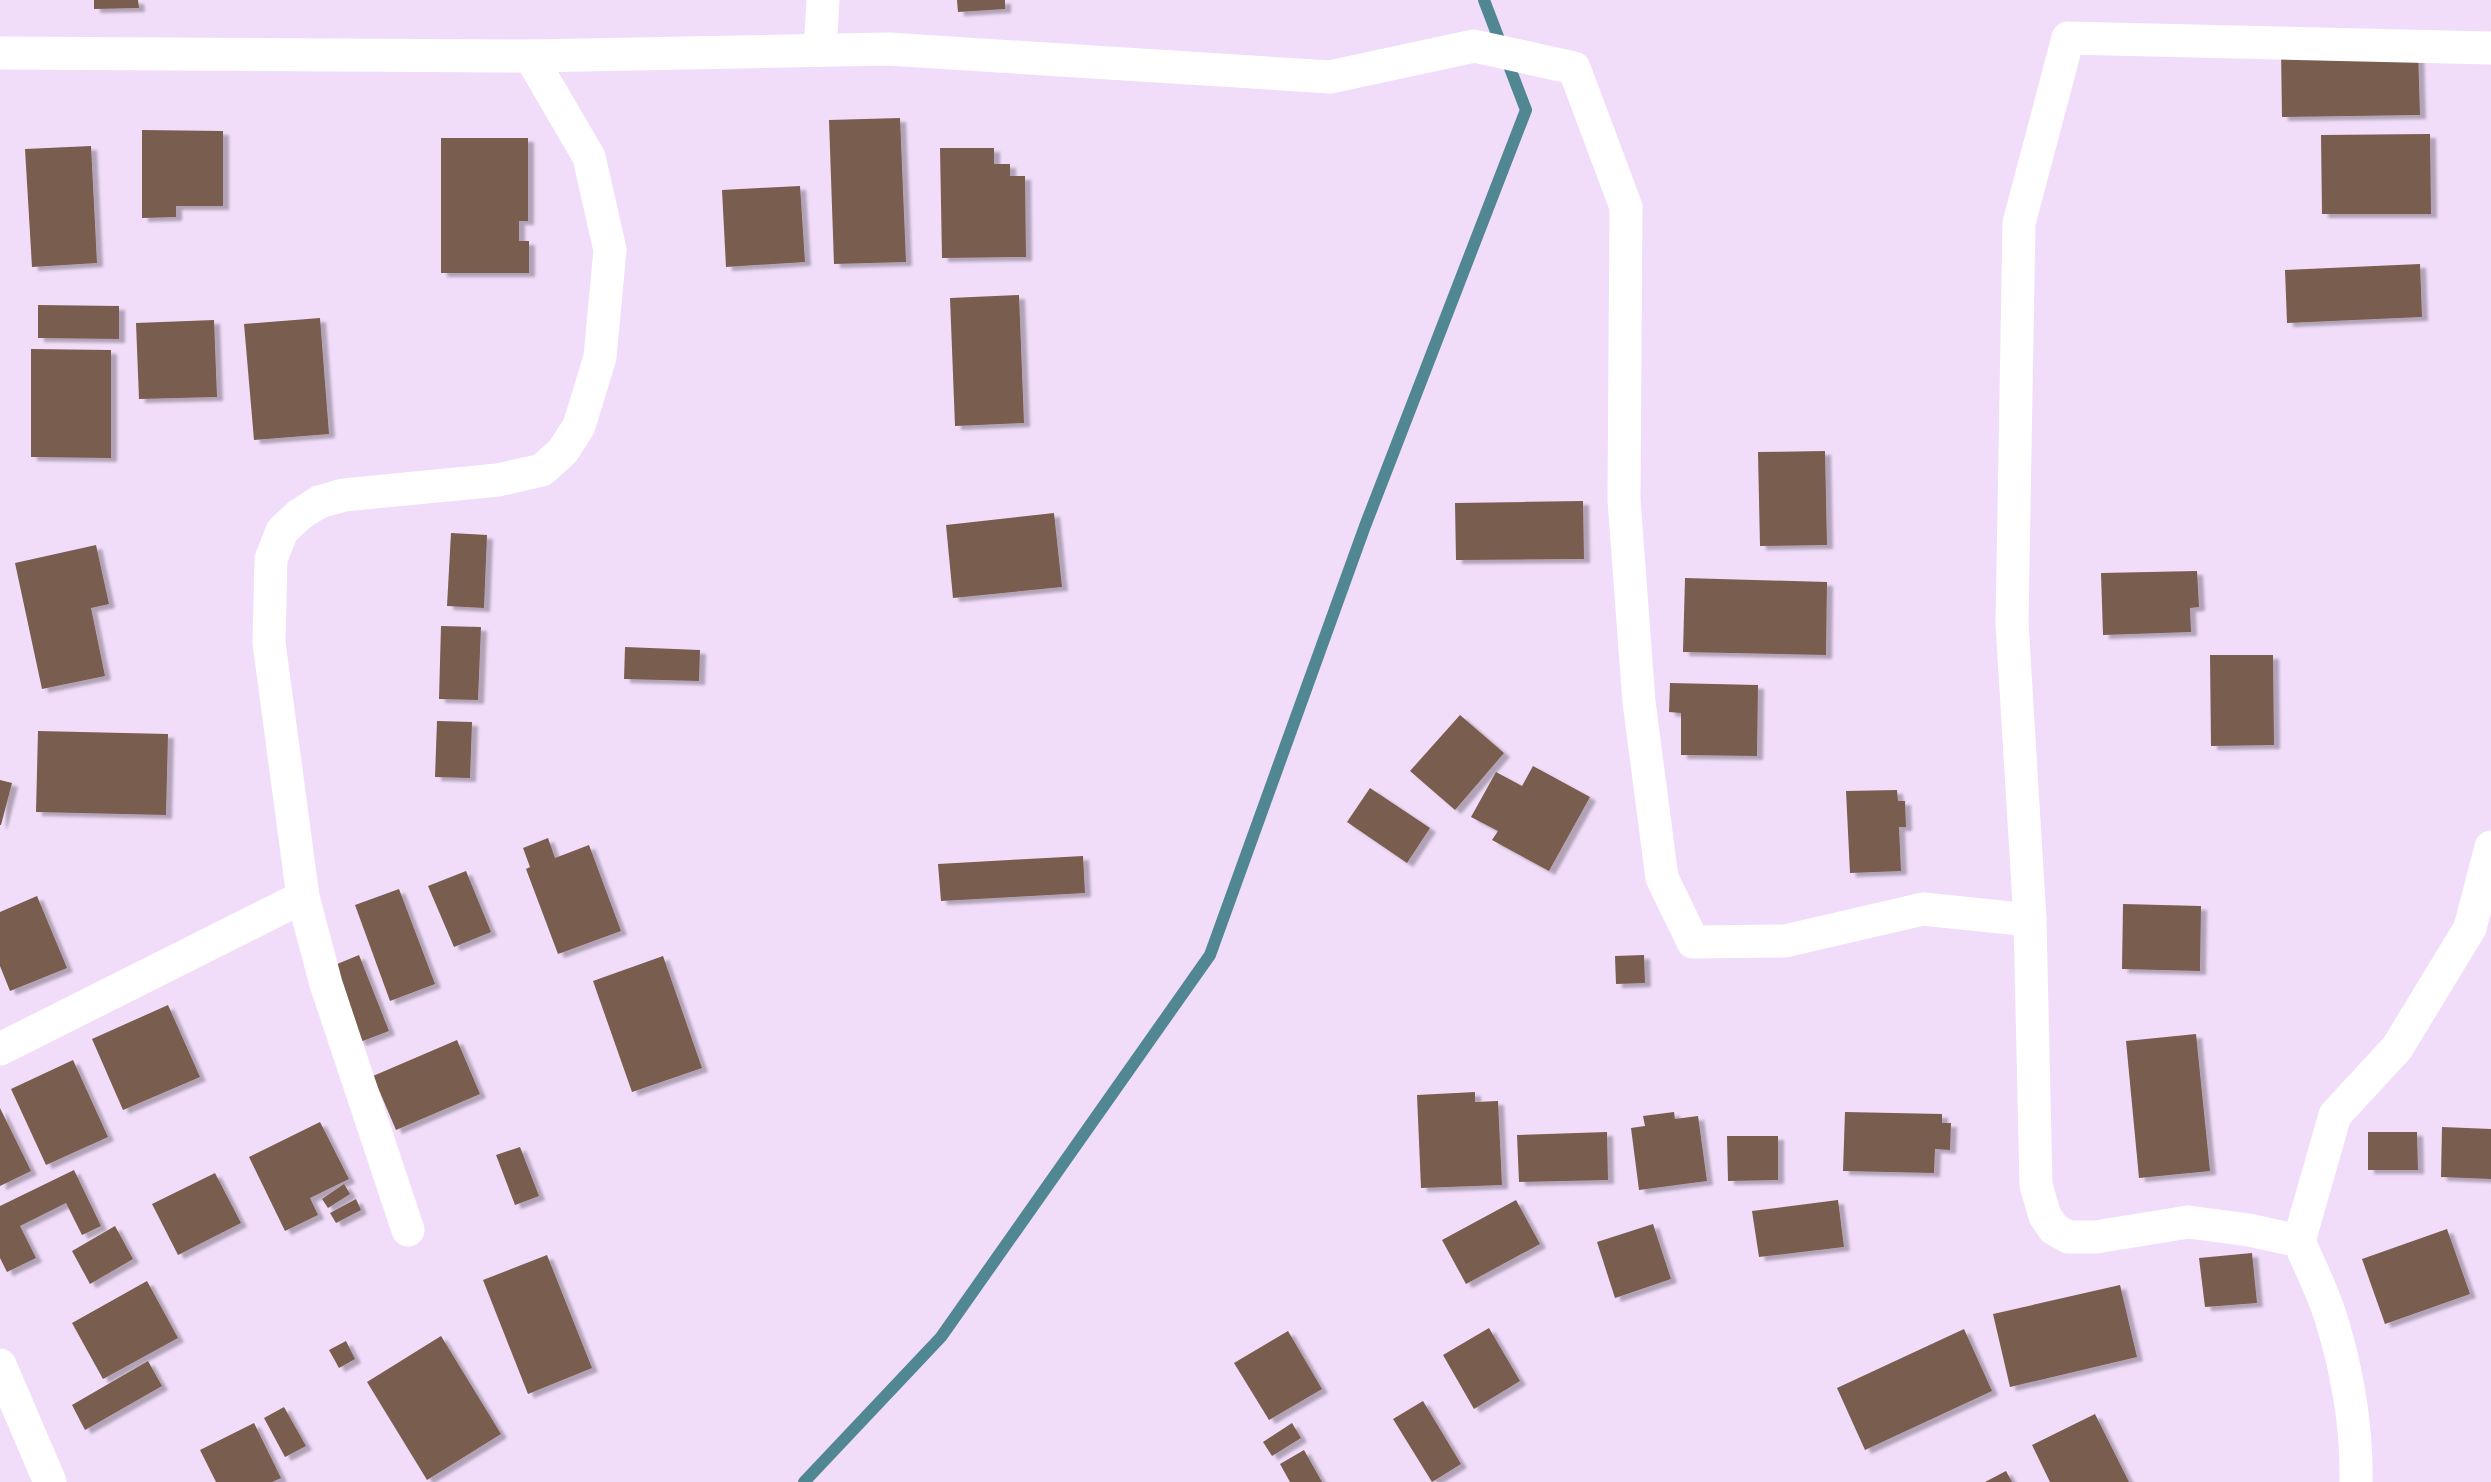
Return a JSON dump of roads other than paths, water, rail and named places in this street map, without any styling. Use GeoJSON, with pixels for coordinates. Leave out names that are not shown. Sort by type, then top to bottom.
{"type":"FeatureCollection","features":[{"type":"Feature","properties":{"kind":"street"},"geometry":{"type":"LineString","coordinates":[[820,50],[823,0]]}},
{"type":"Feature","properties":{"kind":"street"},"geometry":{"type":"LineString","coordinates":[[2300,1241],[2249,1230],[2187,1222],[2096,1237],[2068,1237],[2054,1229],[2045,1216],[2036,1185],[2030,920],[2012,623],[2019,223],[2068,38],[2491,48]]}},
{"type":"Feature","properties":{"kind":"street"},"geometry":{"type":"LineString","coordinates":[[0,53],[530,56],[888,49],[1330,77],[1474,46],[1574,68],[1626,207],[1624,500],[1639,702],[1662,879],[1693,942],[1785,941],[1923,909],[2030,920]]}},
{"type":"Feature","properties":{"kind":"street"},"geometry":{"type":"LineString","coordinates":[[408,1230],[326,984],[303,897],[269,643],[271,559],[282,531],[299,515],[319,502],[344,495],[498,480],[542,470],[563,452],[579,426],[600,357],[610,250],[589,157],[530,56]]}},
{"type":"Feature","properties":{"kind":"street"},"geometry":{"type":"LineString","coordinates":[[2356,1482],[2357,1454],[2344,1372],[2331,1318],[2300,1241],[2335,1114],[2397,1048],[2470,928],[2491,847]]}},
{"type":"Feature","properties":{"kind":"street"},"geometry":{"type":"LineString","coordinates":[[0,1049],[303,897]]}},
{"type":"Feature","properties":{"kind":"street"},"geometry":{"type":"LineString","coordinates":[[0,1365],[50,1482]]}},
{"type":"Feature","properties":{"kind":"waterway"},"geometry":{"type":"LineString","coordinates":[[804,1482],[941,1337],[1210,955],[1365,526],[1526,110],[1484,0]]}}]}
